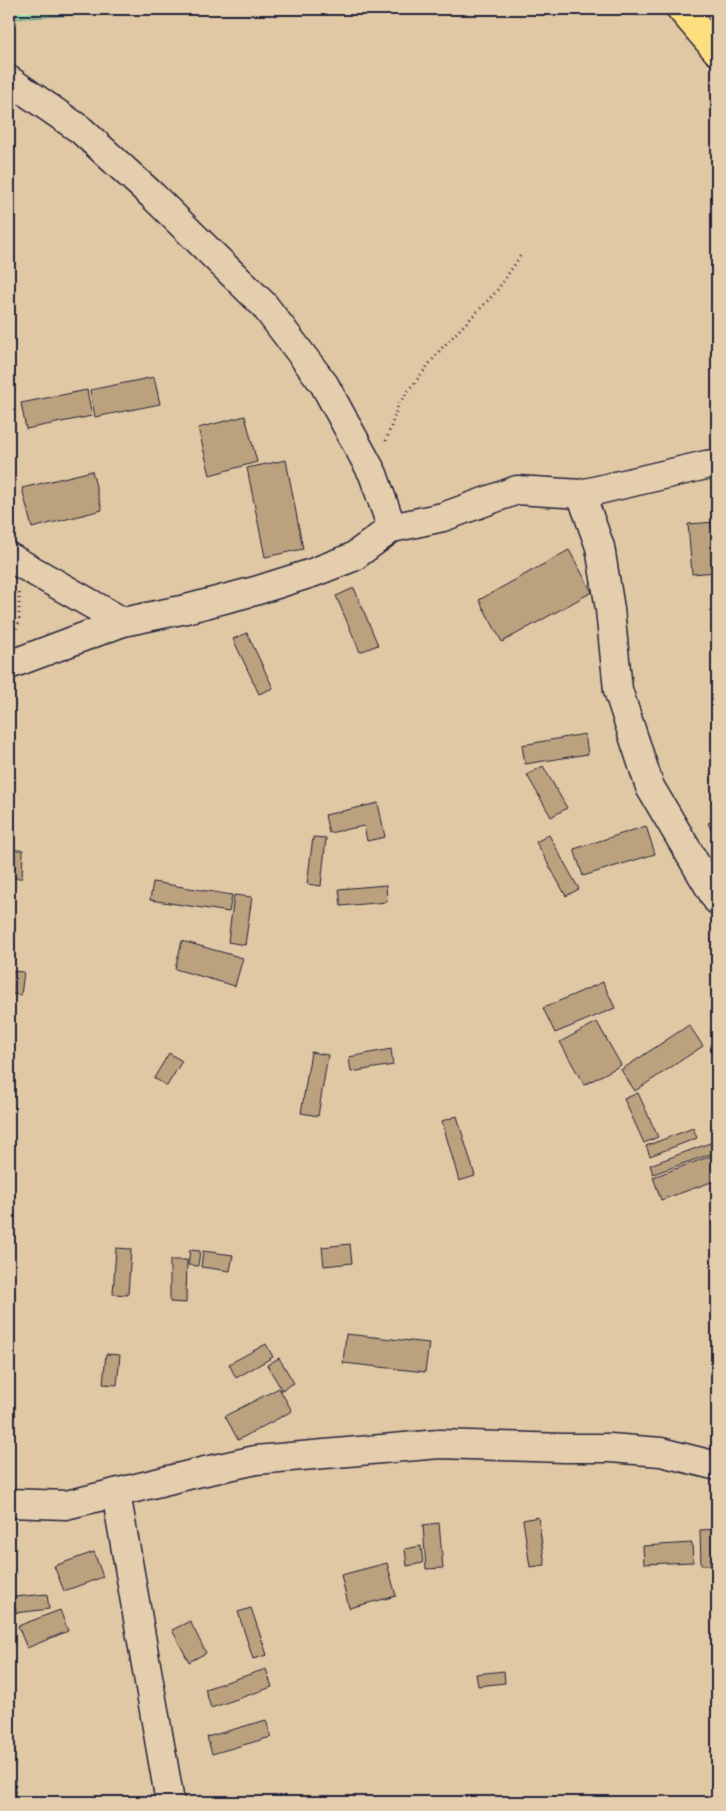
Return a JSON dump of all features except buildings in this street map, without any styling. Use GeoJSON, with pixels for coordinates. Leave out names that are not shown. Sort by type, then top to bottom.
{"type":"FeatureCollection","features":[{"type":"Feature","properties":{"kind":"main road"},"geometry":{"type":"LineString","coordinates":[[682,9],[717,51]]}},
{"type":"Feature","properties":{"kind":"street"},"geometry":{"type":"LineString","coordinates":[[9,80],[82,130],[153,196],[264,305],[324,384],[373,474],[392,528]]}},
{"type":"Feature","properties":{"kind":"street"},"geometry":{"type":"LineString","coordinates":[[9,665],[123,622],[186,609],[255,591],[312,573],[353,557],[392,528],[443,517],[517,490],[581,494],[717,464]]}},
{"type":"Feature","properties":{"kind":"street"},"geometry":{"type":"LineString","coordinates":[[581,494],[600,547],[610,609],[618,690],[650,787],[717,900]]}},
{"type":"Feature","properties":{"kind":"street"},"geometry":{"type":"LineString","coordinates":[[9,557],[123,622]]}},
{"type":"Feature","properties":{"kind":"street"},"geometry":{"type":"LineString","coordinates":[[9,1503],[66,1505],[256,1460],[438,1444],[636,1450],[661,1452],[717,1466]]}},
{"type":"Feature","properties":{"kind":"street"},"geometry":{"type":"LineString","coordinates":[[116,1494],[170,1802]]}},
{"type":"Feature","properties":{"kind":"path"},"geometry":{"type":"LineString","coordinates":[[373,474],[400,403],[440,350],[496,292],[520,255]]}},
{"type":"Feature","properties":{"kind":"green space"},"geometry":{"type":"Polygon","coordinates":[[[9,9],[109,9],[91,14],[9,19],[9,9]]]}}]}
